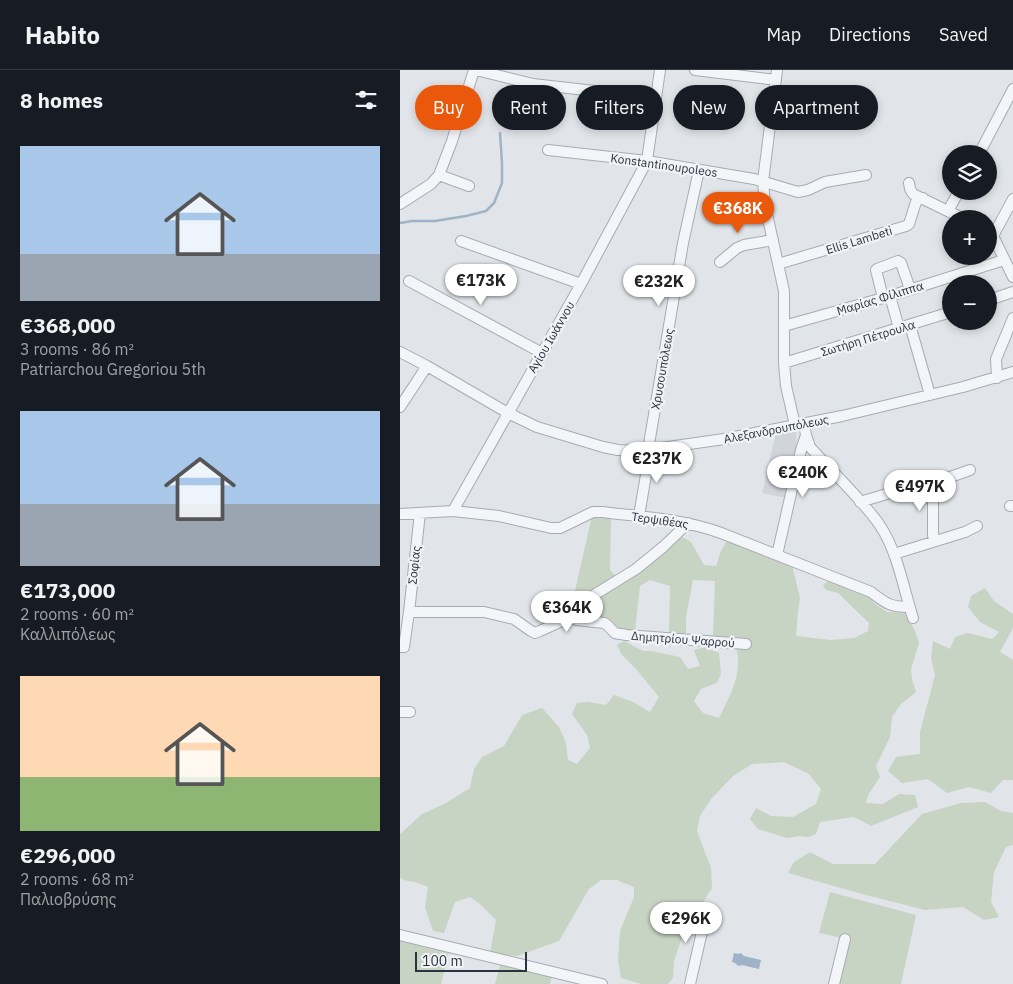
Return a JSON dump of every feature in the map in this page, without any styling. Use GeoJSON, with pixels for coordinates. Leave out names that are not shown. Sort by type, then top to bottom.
{"type":"FeatureCollection","features":[{"type":"Feature","properties":{"kind":"street"},"geometry":{"type":"LineString","coordinates":[[400,204],[431,184],[439,175],[475,70],[533,84],[576,89]]}},
{"type":"Feature","properties":{"kind":"street"},"geometry":{"type":"LineString","coordinates":[[658,85],[660,70]]}},
{"type":"Feature","properties":{"kind":"street"},"geometry":{"type":"LineString","coordinates":[[695,70],[777,75],[763,181],[765,205],[784,291],[784,363],[786,386],[799,424],[806,435],[810,447],[880,525],[894,554],[913,618]]}},
{"type":"Feature","properties":{"kind":"street"},"geometry":{"type":"LineString","coordinates":[[984,145],[1013,90]]}},
{"type":"Feature","properties":{"kind":"street"},"geometry":{"type":"LineString","coordinates":[[647,161],[651,130]]}},
{"type":"Feature","properties":{"kind":"street","name":"Konstantinoupoleos"},"geometry":{"type":"LineString","coordinates":[[548,150],[647,161],[763,181],[798,192],[826,182],[866,175]]}},
{"type":"Feature","properties":{"kind":"street","name":"Αγίου Ιωάννου"},"geometry":{"type":"LineString","coordinates":[[453,511],[581,284],[647,161]]}},
{"type":"Feature","properties":{"kind":"street","name":"Χρυσουπόλεως"},"geometry":{"type":"LineString","coordinates":[[639,516],[648,464],[648,450],[683,243],[699,170]]}},
{"type":"Feature","properties":{"kind":"street"},"geometry":{"type":"LineString","coordinates":[[439,175],[469,186]]}},
{"type":"Feature","properties":{"kind":"street"},"geometry":{"type":"LineString","coordinates":[[909,183],[913,194],[946,210]]}},
{"type":"Feature","properties":{"kind":"street","name":"Ellis Lambeti"},"geometry":{"type":"LineString","coordinates":[[778,264],[906,226],[909,224],[916,202],[923,198]]}},
{"type":"Feature","properties":{"kind":"street"},"geometry":{"type":"LineString","coordinates":[[997,224],[1013,199]]}},
{"type":"Feature","properties":{"kind":"street"},"geometry":{"type":"LineString","coordinates":[[720,262],[737,248],[744,245],[773,240]]}},
{"type":"Feature","properties":{"kind":"street"},"geometry":{"type":"LineString","coordinates":[[461,241],[581,284]]}},
{"type":"Feature","properties":{"kind":"street"},"geometry":{"type":"LineString","coordinates":[[997,246],[1013,277]]}},
{"type":"Feature","properties":{"kind":"street","name":"Μαρίας Φίλιππα"},"geometry":{"type":"LineString","coordinates":[[784,326],[886,297],[1004,260]]}},
{"type":"Feature","properties":{"kind":"street"},"geometry":{"type":"LineString","coordinates":[[910,289],[901,263],[898,261],[876,270],[886,297],[905,326],[930,395]]}},
{"type":"Feature","properties":{"kind":"street"},"geometry":{"type":"LineString","coordinates":[[409,281],[542,352]]}},
{"type":"Feature","properties":{"kind":"street"},"geometry":{"type":"LineString","coordinates":[[997,297],[1013,292]]}},
{"type":"Feature","properties":{"kind":"street","name":"Σωτήρη Πέτρουλα"},"geometry":{"type":"LineString","coordinates":[[784,363],[942,315]]}},
{"type":"Feature","properties":{"kind":"street"},"geometry":{"type":"LineString","coordinates":[[997,378],[996,359],[1013,318]]}},
{"type":"Feature","properties":{"kind":"street","name":"Αλεξανδρουπόλεως"},"geometry":{"type":"LineString","coordinates":[[400,352],[508,413],[537,427],[603,448],[629,451],[724,439],[799,424],[963,388],[1013,372]]}},
{"type":"Feature","properties":{"kind":"street"},"geometry":{"type":"LineString","coordinates":[[400,407],[427,366]]}},
{"type":"Feature","properties":{"kind":"street"},"geometry":{"type":"LineString","coordinates":[[777,555],[806,435]]}},
{"type":"Feature","properties":{"kind":"street"},"geometry":{"type":"LineString","coordinates":[[860,502],[933,481],[939,481],[970,470]]}},
{"type":"Feature","properties":{"kind":"street"},"geometry":{"type":"LineString","coordinates":[[933,481],[934,541]]}},
{"type":"Feature","properties":{"kind":"street","name":"Τερψιθέας"},"geometry":{"type":"LineString","coordinates":[[400,514],[453,511],[499,516],[551,528],[560,528],[593,512],[688,523],[705,527],[871,592],[895,607],[909,606]]}},
{"type":"Feature","properties":{"kind":"street","name":"Σοφίας"},"geometry":{"type":"LineString","coordinates":[[402,647],[409,612],[420,513]]}},
{"type":"Feature","properties":{"kind":"street"},"geometry":{"type":"LineString","coordinates":[[409,612],[484,612],[514,619],[535,633],[562,621],[573,608],[636,568],[663,547],[688,523]]}},
{"type":"Feature","properties":{"kind":"street"},"geometry":{"type":"LineString","coordinates":[[894,554],[965,532],[976,526]]}},
{"type":"Feature","properties":{"kind":"street","name":"Δημητρίου Ψαρρού"},"geometry":{"type":"LineString","coordinates":[[566,616],[577,620],[604,623],[616,633],[626,635],[746,644]]}},
{"type":"Feature","properties":{"kind":"street"},"geometry":{"type":"LineString","coordinates":[[690,984],[707,910]]}},
{"type":"Feature","properties":{"kind":"street"},"geometry":{"type":"LineString","coordinates":[[400,935],[576,981],[602,984]]}},
{"type":"Feature","properties":{"kind":"street"},"geometry":{"type":"LineString","coordinates":[[834,984],[845,939]]}},
{"type":"Feature","properties":{"kind":"shaded area"},"geometry":{"type":"Polygon","coordinates":[[[796,431],[797,450],[787,498],[762,493],[776,433],[796,431]]]}},
{"type":"Feature","properties":{"kind":"green space"},"geometry":{"type":"Polygon","coordinates":[[[592,516],[611,517],[610,570],[620,581],[679,535],[691,542],[704,565],[716,566],[727,540],[792,565],[800,598],[796,636],[831,640],[854,638],[868,631],[869,623],[838,593],[826,590],[823,586],[831,579],[862,592],[887,612],[906,613],[919,643],[911,669],[916,692],[901,704],[892,717],[890,737],[876,766],[880,777],[868,795],[866,803],[883,804],[899,794],[915,795],[918,807],[871,826],[854,817],[820,822],[816,834],[809,837],[787,838],[758,829],[750,819],[756,808],[771,816],[793,817],[816,804],[821,789],[809,774],[784,762],[752,764],[733,776],[711,799],[700,816],[697,831],[711,868],[712,888],[702,904],[689,917],[674,961],[673,978],[668,984],[641,984],[621,978],[618,961],[620,931],[634,897],[634,887],[617,880],[601,880],[589,889],[559,941],[517,956],[490,953],[496,920],[470,897],[455,902],[444,933],[433,931],[425,907],[428,887],[400,878],[400,834],[422,814],[444,804],[470,788],[474,769],[482,757],[504,746],[522,715],[542,708],[559,727],[566,743],[568,760],[577,764],[590,748],[587,735],[572,714],[577,703],[588,702],[606,705],[614,695],[633,702],[650,712],[659,697],[622,655],[617,645],[624,641],[643,651],[680,657],[688,669],[700,666],[694,650],[705,647],[719,653],[721,674],[717,683],[701,689],[694,701],[703,713],[719,718],[736,680],[738,660],[733,639],[713,638],[715,581],[693,580],[686,617],[686,636],[669,634],[670,586],[650,580],[640,586],[635,631],[624,630],[611,624],[585,618],[578,614],[572,604],[592,516]]]}},
{"type":"Feature","properties":{"kind":"green space"},"geometry":{"type":"Polygon","coordinates":[[[985,588],[994,601],[1013,614],[1013,628],[1000,652],[1013,660],[1013,780],[1003,780],[991,793],[969,787],[947,793],[928,779],[902,783],[888,771],[896,757],[920,754],[920,732],[935,675],[931,658],[933,641],[950,649],[955,637],[968,633],[992,639],[999,632],[980,622],[968,607],[971,596],[985,588]]]}},
{"type":"Feature","properties":{"kind":"green space"},"geometry":{"type":"Polygon","coordinates":[[[985,802],[1001,811],[1013,813],[1013,845],[1006,847],[994,872],[991,902],[999,917],[984,920],[963,907],[925,910],[788,873],[794,862],[810,852],[833,864],[875,864],[922,814],[961,803],[985,802]]]}},
{"type":"Feature","properties":{"kind":"green space"},"geometry":{"type":"Polygon","coordinates":[[[830,892],[916,915],[901,984],[836,984],[847,939],[819,933],[830,892]]]}},
{"type":"Feature","properties":{"kind":"green space"},"geometry":{"type":"Polygon","coordinates":[[[400,941],[449,952],[441,984],[400,984],[400,941]]]}},
{"type":"Feature","properties":{"kind":"green space"},"geometry":{"type":"Polygon","coordinates":[[[500,965],[552,976],[550,984],[495,984],[500,965]]]}},
{"type":"Feature","properties":{"kind":"water"},"geometry":{"type":"Polygon","coordinates":[[[734,953],[741,953],[744,956],[761,960],[759,969],[740,966],[732,962],[734,953]]]}},
{"type":"Feature","properties":{"kind":"waterway"},"geometry":{"type":"LineString","coordinates":[[400,223],[435,221],[486,211],[494,203],[502,183],[500,133]]}}]}
